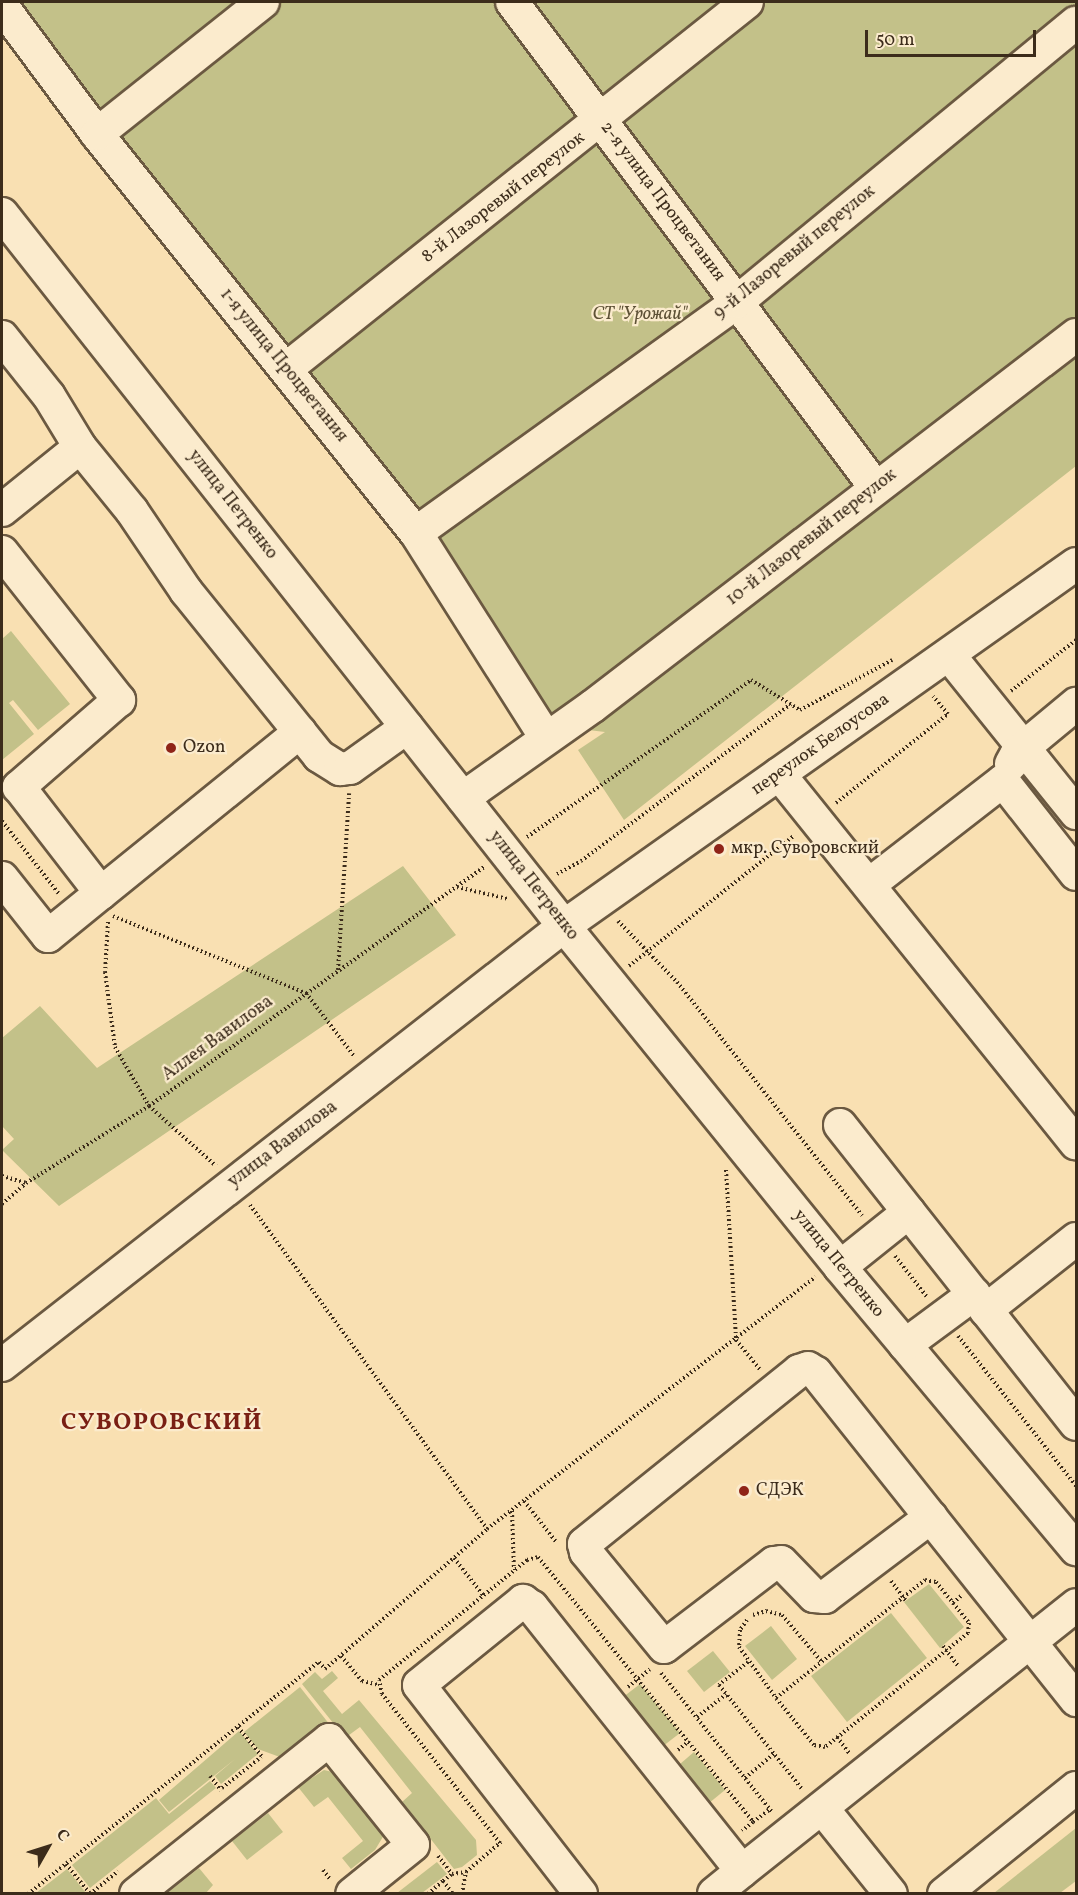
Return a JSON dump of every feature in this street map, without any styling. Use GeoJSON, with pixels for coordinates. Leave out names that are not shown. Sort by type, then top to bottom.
{"type":"FeatureCollection","features":[{"type":"Feature","properties":{"kind":"street"},"geometry":{"type":"LineString","coordinates":[[97,134],[263,2]]}},
{"type":"Feature","properties":{"kind":"street","name":"2-я улица Процветания"},"geometry":{"type":"LineString","coordinates":[[512,2],[876,488]]}},
{"type":"Feature","properties":{"kind":"street","name":"8-й Лазоревый переулок"},"geometry":{"type":"LineString","coordinates":[[286,369],[601,121],[747,2]]}},
{"type":"Feature","properties":{"kind":"street","name":"1-я улица Процветания"},"geometry":{"type":"LineString","coordinates":[[2,6],[97,134],[416,533],[546,738]]}},
{"type":"Feature","properties":{"kind":"street","name":"9-й Лазоревый переулок"},"geometry":{"type":"LineString","coordinates":[[416,533],[737,302],[1077,23]]}},
{"type":"Feature","properties":{"kind":"street","name":"улица Петренко"},"geometry":{"type":"LineString","coordinates":[[2,213],[564,926],[837,1264],[1077,1549]]}},
{"type":"Feature","properties":{"kind":"street","name":"10-й Лазоревый переулок"},"geometry":{"type":"LineString","coordinates":[[463,798],[546,738],[1077,335]]}},
{"type":"Feature","properties":{"kind":"street"},"geometry":{"type":"LineString","coordinates":[[3,342],[49,396],[80,447],[132,511],[186,591],[329,765],[350,768],[407,727]]}},
{"type":"Feature","properties":{"kind":"street"},"geometry":{"type":"LineString","coordinates":[[2,510],[80,447]]}},
{"type":"Feature","properties":{"kind":"street"},"geometry":{"type":"LineString","coordinates":[[2,552],[119,700],[20,787],[101,893]]}},
{"type":"Feature","properties":{"kind":"street","name":"переулок Белоусова"},"geometry":{"type":"LineString","coordinates":[[564,926],[1077,564]]}},
{"type":"Feature","properties":{"kind":"street"},"geometry":{"type":"LineString","coordinates":[[949,655],[1077,813]]}},
{"type":"Feature","properties":{"kind":"street"},"geometry":{"type":"LineString","coordinates":[[870,884],[1002,781],[1024,747],[1077,704]]}},
{"type":"Feature","properties":{"kind":"street"},"geometry":{"type":"LineString","coordinates":[[2,878],[48,936],[300,732]]}},
{"type":"Feature","properties":{"kind":"street"},"geometry":{"type":"LineString","coordinates":[[779,774],[1077,1143]]}},
{"type":"Feature","properties":{"kind":"street"},"geometry":{"type":"LineString","coordinates":[[1002,781],[1077,874]]}},
{"type":"Feature","properties":{"kind":"street","name":"улица Вавилова"},"geometry":{"type":"LineString","coordinates":[[2,1365],[564,926]]}},
{"type":"Feature","properties":{"kind":"street"},"geometry":{"type":"LineString","coordinates":[[840,1125],[1077,1425]]}},
{"type":"Feature","properties":{"kind":"street"},"geometry":{"type":"LineString","coordinates":[[837,1264],[879,1236],[909,1212]]}},
{"type":"Feature","properties":{"kind":"street"},"geometry":{"type":"LineString","coordinates":[[905,1345],[943,1317],[980,1302],[1077,1239]]}},
{"type":"Feature","properties":{"kind":"street"},"geometry":{"type":"LineString","coordinates":[[930,1517],[833,1595],[814,1596],[790,1568],[782,1562],[774,1563],[671,1645],[659,1643],[586,1552],[584,1544],[799,1371],[807,1368],[816,1373],[1077,1700]]}},
{"type":"Feature","properties":{"kind":"street"},"geometry":{"type":"LineString","coordinates":[[581,1893],[421,1692],[422,1679],[500,1605],[523,1601],[532,1607],[742,1871]]}},
{"type":"Feature","properties":{"kind":"street"},"geometry":{"type":"LineString","coordinates":[[714,1893],[1077,1605]]}},
{"type":"Feature","properties":{"kind":"street"},"geometry":{"type":"LineString","coordinates":[[136,1893],[329,1740],[413,1845],[352,1893]]}},
{"type":"Feature","properties":{"kind":"street"},"geometry":{"type":"LineString","coordinates":[[944,1893],[1077,1788]]}},
{"type":"Feature","properties":{"kind":"street"},"geometry":{"type":"LineString","coordinates":[[820,1809],[891,1893]]}},
{"type":"Feature","properties":{"kind":"path"},"geometry":{"type":"LineString","coordinates":[[991,707],[1077,640]]}},
{"type":"Feature","properties":{"kind":"path"},"geometry":{"type":"LineString","coordinates":[[456,887],[512,900],[533,886],[581,861],[791,704],[800,710],[891,659],[917,677]]}},
{"type":"Feature","properties":{"kind":"path","name":"Аллея Вавилова"},"geometry":{"type":"LineString","coordinates":[[2,1204],[26,1183],[149,1107],[306,993],[751,680],[791,704]]}},
{"type":"Feature","properties":{"kind":"path"},"geometry":{"type":"LineString","coordinates":[[339,970],[350,768]]}},
{"type":"Feature","properties":{"kind":"path"},"geometry":{"type":"LineString","coordinates":[[2,821],[75,914]]}},
{"type":"Feature","properties":{"kind":"path"},"geometry":{"type":"LineString","coordinates":[[2,827],[13,836]]}},
{"type":"Feature","properties":{"kind":"path"},"geometry":{"type":"LineString","coordinates":[[600,901],[676,982],[1077,1486]]}},
{"type":"Feature","properties":{"kind":"path"},"geometry":{"type":"LineString","coordinates":[[371,1078],[306,993],[108,914],[105,972],[115,1047],[149,1107],[234,1182],[487,1529]]}},
{"type":"Feature","properties":{"kind":"path"},"geometry":{"type":"LineString","coordinates":[[725,1168],[736,1340],[775,1390]]}},
{"type":"Feature","properties":{"kind":"path"},"geometry":{"type":"LineString","coordinates":[[2,1176],[26,1183]]}},
{"type":"Feature","properties":{"kind":"path"},"geometry":{"type":"LineString","coordinates":[[28,1893],[319,1662],[325,1670],[487,1529],[837,1264]]}},
{"type":"Feature","properties":{"kind":"path"},"geometry":{"type":"LineString","coordinates":[[500,1843],[382,1694],[379,1685],[382,1674],[500,1605],[514,1570],[512,1510]]}},
{"type":"Feature","properties":{"kind":"path"},"geometry":{"type":"LineString","coordinates":[[500,1605],[514,1570],[532,1557],[546,1562],[753,1822]]}},
{"type":"Feature","properties":{"kind":"path"},"geometry":{"type":"LineString","coordinates":[[454,1558],[500,1605]]}},
{"type":"Feature","properties":{"kind":"path"},"geometry":{"type":"LineString","coordinates":[[776,1698],[822,1662],[925,1580],[936,1582],[969,1623],[968,1633],[825,1747],[813,1745],[776,1698],[748,1662],[739,1647],[740,1630],[750,1617],[766,1611],[789,1620],[822,1662]]}},
{"type":"Feature","properties":{"kind":"path"},"geometry":{"type":"LineString","coordinates":[[952,1603],[981,1580]]}},
{"type":"Feature","properties":{"kind":"path"},"geometry":{"type":"LineString","coordinates":[[341,1655],[362,1681],[379,1685]]}},
{"type":"Feature","properties":{"kind":"path"},"geometry":{"type":"LineString","coordinates":[[748,1662],[719,1685],[820,1809]]}},
{"type":"Feature","properties":{"kind":"path"},"geometry":{"type":"LineString","coordinates":[[639,1678],[655,1665]]}},
{"type":"Feature","properties":{"kind":"path"},"geometry":{"type":"LineString","coordinates":[[696,1717],[726,1694]]}},
{"type":"Feature","properties":{"kind":"path"},"geometry":{"type":"LineString","coordinates":[[745,1778],[774,1754]]}},
{"type":"Feature","properties":{"kind":"path"},"geometry":{"type":"LineString","coordinates":[[723,1847],[770,1809]]}},
{"type":"Feature","properties":{"kind":"path"},"geometry":{"type":"LineString","coordinates":[[428,1893],[452,1874],[466,1872],[489,1851]]}},
{"type":"Feature","properties":{"kind":"path"},"geometry":{"type":"LineString","coordinates":[[66,1864],[90,1893]]}},
{"type":"Feature","properties":{"kind":"path"},"geometry":{"type":"LineString","coordinates":[[462,1893],[466,1872]]}},
{"type":"Feature","properties":{"kind":"path"},"geometry":{"type":"LineString","coordinates":[[443,1881],[453,1893]]}},
{"type":"Feature","properties":{"kind":"green space","name":"СТ \"Урожай\""},"geometry":{"type":"Polygon","coordinates":[[[18,2],[1076,2],[1076,466],[624,820],[578,750],[605,732],[555,726],[18,2]]]}},
{"type":"Feature","properties":{"kind":"green space"},"geometry":{"type":"Polygon","coordinates":[[[11,631],[70,704],[38,730],[13,700],[9,703],[34,734],[2,760],[2,639],[11,631]]]}},
{"type":"Feature","properties":{"kind":"green space"},"geometry":{"type":"Polygon","coordinates":[[[403,866],[456,935],[59,1206],[2,1150],[14,1139],[2,1126],[2,1038],[40,1006],[97,1068],[403,866]]]}},
{"type":"Feature","properties":{"kind":"green space"},"geometry":{"type":"Polygon","coordinates":[[[929,1584],[964,1627],[940,1648],[904,1602],[929,1584]]]}},
{"type":"Feature","properties":{"kind":"green space"},"geometry":{"type":"Polygon","coordinates":[[[891,1613],[927,1658],[847,1722],[811,1676],[891,1613]]]}},
{"type":"Feature","properties":{"kind":"green space"},"geometry":{"type":"Polygon","coordinates":[[[771,1626],[797,1659],[772,1680],[745,1646],[771,1626]]]}},
{"type":"Feature","properties":{"kind":"green space"},"geometry":{"type":"Polygon","coordinates":[[[713,1651],[730,1672],[704,1692],[687,1671],[713,1651]]]}},
{"type":"Feature","properties":{"kind":"green space"},"geometry":{"type":"Polygon","coordinates":[[[332,1671],[338,1678],[323,1691],[342,1714],[359,1700],[476,1840],[477,1855],[462,1867],[454,1869],[402,1802],[412,1793],[360,1727],[345,1738],[302,1684],[315,1672],[322,1679],[332,1671]]]}},
{"type":"Feature","properties":{"kind":"green space"},"geometry":{"type":"Polygon","coordinates":[[[640,1684],[680,1733],[658,1750],[618,1701],[640,1684]]]}},
{"type":"Feature","properties":{"kind":"green space"},"geometry":{"type":"Polygon","coordinates":[[[300,1687],[330,1725],[288,1760],[258,1749],[244,1732],[300,1687]]]}},
{"type":"Feature","properties":{"kind":"green space"},"geometry":{"type":"Polygon","coordinates":[[[239,1731],[258,1754],[221,1784],[215,1776],[235,1759],[169,1812],[159,1800],[239,1731]]]}},
{"type":"Feature","properties":{"kind":"green space"},"geometry":{"type":"Polygon","coordinates":[[[694,1752],[725,1790],[703,1808],[673,1770],[694,1752]]]}},
{"type":"Feature","properties":{"kind":"green space"},"geometry":{"type":"Polygon","coordinates":[[[324,1770],[337,1773],[384,1835],[375,1850],[351,1869],[342,1858],[363,1841],[328,1797],[314,1807],[298,1787],[324,1770]]]}},
{"type":"Feature","properties":{"kind":"green space"},"geometry":{"type":"Polygon","coordinates":[[[210,1781],[216,1788],[90,1888],[72,1865],[156,1798],[169,1814],[210,1781]]]}},
{"type":"Feature","properties":{"kind":"green space"},"geometry":{"type":"Polygon","coordinates":[[[268,1813],[283,1832],[247,1860],[232,1841],[268,1813]]]}},
{"type":"Feature","properties":{"kind":"green space"},"geometry":{"type":"Polygon","coordinates":[[[1076,1828],[1076,1881],[1060,1893],[994,1893],[1076,1828]]]}},
{"type":"Feature","properties":{"kind":"green space"},"geometry":{"type":"Polygon","coordinates":[[[437,1862],[447,1874],[422,1893],[397,1893],[437,1862]]]}},
{"type":"Feature","properties":{"kind":"green space"},"geometry":{"type":"Polygon","coordinates":[[[199,1868],[213,1885],[206,1893],[167,1893],[199,1868]]]}},
{"type":"Feature","properties":{"kind":"green space"},"geometry":{"type":"Polygon","coordinates":[[[67,1869],[86,1893],[36,1893],[67,1869]]]}},
{"type":"Feature","properties":{"kind":"place","name":"Ozon"},"geometry":{"type":"Point","coordinates":[171,748]}},
{"type":"Feature","properties":{"kind":"place","name":"мкр. Суворовский"},"geometry":{"type":"Point","coordinates":[719,849]}},
{"type":"Feature","properties":{"kind":"place","name":"СДЭК"},"geometry":{"type":"Point","coordinates":[744,1491]}},
{"type":"Feature","properties":{"kind":"district","name":"СУВОРОВСКИЙ"},"geometry":{"type":"Point","coordinates":[162,1424]}}]}
